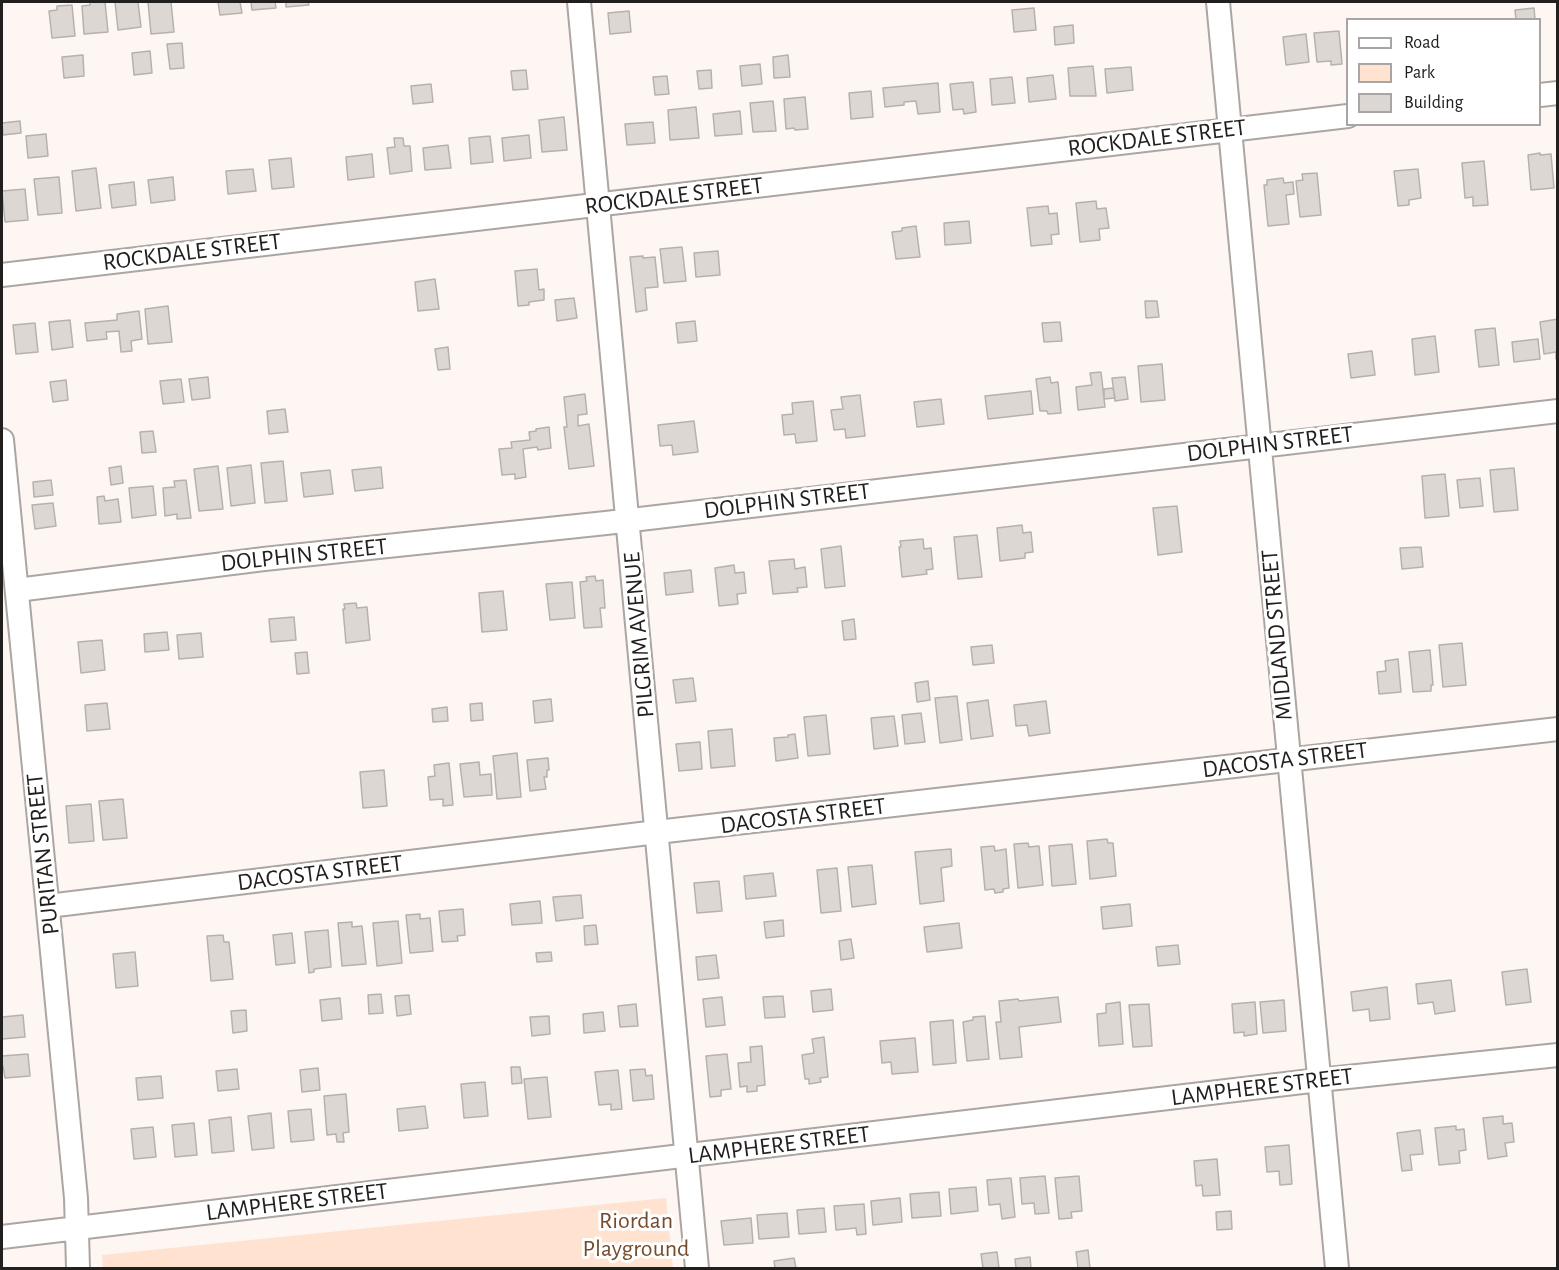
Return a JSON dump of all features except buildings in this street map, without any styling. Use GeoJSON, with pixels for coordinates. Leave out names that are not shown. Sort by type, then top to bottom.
{"type":"FeatureCollection","features":[{"type":"Feature","properties":{"kind":"street","name":"PILGRIM AVENUE"},"geometry":{"type":"LineString","coordinates":[[579,2],[697,1269]]}},
{"type":"Feature","properties":{"kind":"street","name":"MIDLAND STREET"},"geometry":{"type":"LineString","coordinates":[[1218,2],[1337,1269]]}},
{"type":"Feature","properties":{"kind":"street"},"geometry":{"type":"LineString","coordinates":[[1541,95],[1557,93]]}},
{"type":"Feature","properties":{"kind":"street","name":"ROCKDALE STREET"},"geometry":{"type":"LineString","coordinates":[[2,275],[1346,116]]}},
{"type":"Feature","properties":{"kind":"street","name":"DOLPHIN STREET"},"geometry":{"type":"LineString","coordinates":[[17,590],[264,559],[628,520],[1557,411]]}},
{"type":"Feature","properties":{"kind":"street","name":"PURITAN STREET"},"geometry":{"type":"LineString","coordinates":[[2,440],[76,1198],[78,1269]]}},
{"type":"Feature","properties":{"kind":"street","name":"DACOSTA STREET"},"geometry":{"type":"LineString","coordinates":[[48,906],[657,832],[1557,729]]}},
{"type":"Feature","properties":{"kind":"street","name":"LAMPHERE STREET"},"geometry":{"type":"LineString","coordinates":[[2,1237],[1319,1080],[1557,1055]]}},
{"type":"Feature","properties":{"kind":"green space","name":"Riordan Playground"},"geometry":{"type":"Polygon","coordinates":[[[666,1198],[673,1268],[103,1268],[102,1255],[666,1198]]]}}]}
